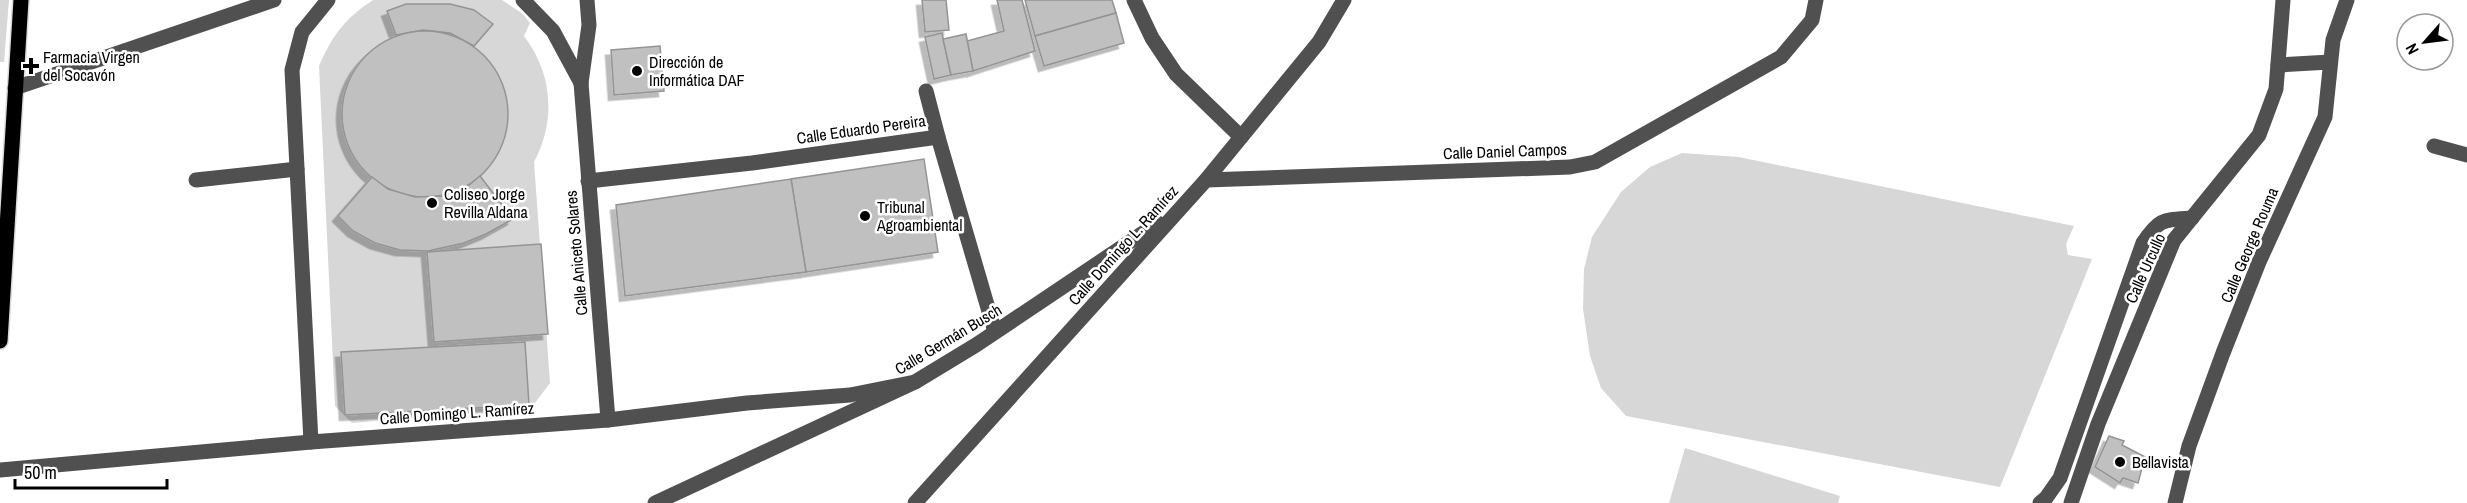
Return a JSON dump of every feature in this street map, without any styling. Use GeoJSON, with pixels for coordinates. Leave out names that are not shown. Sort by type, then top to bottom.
{"type":"FeatureCollection","features":[{"type":"Feature","properties":{"kind":"main road"},"geometry":{"type":"LineString","coordinates":[[0,341],[21,0]]}},
{"type":"Feature","properties":{"kind":"street"},"geometry":{"type":"LineString","coordinates":[[15,88],[274,0]]}},
{"type":"Feature","properties":{"kind":"street"},"geometry":{"type":"LineString","coordinates":[[311,442],[292,70],[302,32],[328,0]]}},
{"type":"Feature","properties":{"kind":"street","name":"Calle Aniceto Solares"},"geometry":{"type":"LineString","coordinates":[[523,0],[553,31],[581,83]]}},
{"type":"Feature","properties":{"kind":"street","name":"Calle Aniceto Solares"},"geometry":{"type":"LineString","coordinates":[[587,0],[589,25],[581,83],[608,420]]}},
{"type":"Feature","properties":{"kind":"street"},"geometry":{"type":"LineString","coordinates":[[1134,0],[1152,38],[1176,74],[1241,137]]}},
{"type":"Feature","properties":{"kind":"street","name":"Calle Domingo L. Ramírez"},"geometry":{"type":"LineString","coordinates":[[915,503],[1206,180],[1319,42],[1344,0]]}},
{"type":"Feature","properties":{"kind":"street","name":"Calle Daniel Campos"},"geometry":{"type":"LineString","coordinates":[[1206,180],[1570,168],[1595,162],[1781,57],[1812,20],[1816,0]]}},
{"type":"Feature","properties":{"kind":"street","name":"Calle Urcullo"},"geometry":{"type":"LineString","coordinates":[[2071,503],[2098,424],[2174,240],[2259,135],[2276,89],[2283,0]]}},
{"type":"Feature","properties":{"kind":"street","name":"Calle George Rouma"},"geometry":{"type":"LineString","coordinates":[[2175,503],[2189,446],[2223,353],[2259,262],[2325,117],[2333,40],[2347,0]]}},
{"type":"Feature","properties":{"kind":"street"},"geometry":{"type":"LineString","coordinates":[[2278,65],[2330,62]]}},
{"type":"Feature","properties":{"kind":"street"},"geometry":{"type":"LineString","coordinates":[[926,91],[938,137]]}},
{"type":"Feature","properties":{"kind":"street","name":"Calle Eduardo Pereira"},"geometry":{"type":"LineString","coordinates":[[588,181],[752,163],[938,137],[995,332]]}},
{"type":"Feature","properties":{"kind":"street"},"geometry":{"type":"LineString","coordinates":[[2434,146],[2467,154]]}},
{"type":"Feature","properties":{"kind":"street"},"geometry":{"type":"LineString","coordinates":[[196,180],[297,169]]}},
{"type":"Feature","properties":{"kind":"street","name":"Calle Germán Busch"},"geometry":{"type":"LineString","coordinates":[[656,503],[915,382],[995,332],[1178,210]]}},
{"type":"Feature","properties":{"kind":"street"},"geometry":{"type":"LineString","coordinates":[[2040,503],[2060,478],[2144,243],[2156,224],[2171,219],[2192,218]]}},
{"type":"Feature","properties":{"kind":"street","name":"Calle Domingo L. Ramírez"},"geometry":{"type":"LineString","coordinates":[[0,470],[311,442],[608,420],[747,403],[850,395],[915,382]]}},
{"type":"Feature","properties":{"kind":"shaded area"},"geometry":{"type":"Polygon","coordinates":[[[0,0],[9,0],[4,62],[0,62],[0,0]]]}},
{"type":"Feature","properties":{"kind":"shaded area","name":"Coliseo Jorge Revilla Aldana"},"geometry":{"type":"Polygon","coordinates":[[[373,0],[502,0],[523,14],[530,23],[524,36],[541,66],[548,98],[546,130],[534,162],[550,383],[532,407],[352,423],[335,406],[319,66],[340,28],[373,0]]]}},
{"type":"Feature","properties":{"kind":"shaded area"},"geometry":{"type":"Polygon","coordinates":[[[1682,153],[1739,157],[2074,226],[2066,244],[2068,255],[2092,259],[2000,487],[1626,416],[1601,388],[1590,356],[1583,309],[1584,269],[1592,237],[1621,192],[1650,167],[1682,153]]]}},
{"type":"Feature","properties":{"kind":"shaded area"},"geometry":{"type":"Polygon","coordinates":[[[1685,448],[1840,496],[1838,503],[1669,503],[1685,448]]]}},
{"type":"Feature","properties":{"kind":"building"},"geometry":{"type":"Polygon","coordinates":[[[922,0],[946,0],[949,30],[925,32],[922,0]]]}},
{"type":"Feature","properties":{"kind":"building"},"geometry":{"type":"Polygon","coordinates":[[[997,0],[1022,0],[1035,51],[973,71],[967,41],[1004,31],[997,0]]]}},
{"type":"Feature","properties":{"kind":"building"},"geometry":{"type":"Polygon","coordinates":[[[1025,0],[1112,0],[1116,13],[1035,36],[1025,0]]]}},
{"type":"Feature","properties":{"kind":"building"},"geometry":{"type":"Polygon","coordinates":[[[406,4],[450,4],[474,10],[493,24],[474,46],[450,33],[423,30],[396,35],[387,11],[406,4]]]}},
{"type":"Feature","properties":{"kind":"building"},"geometry":{"type":"Polygon","coordinates":[[[1116,13],[1124,43],[1044,66],[1035,36],[1116,13]]]}},
{"type":"Feature","properties":{"kind":"building"},"geometry":{"type":"Polygon","coordinates":[[[425,31],[441,32],[457,37],[484,55],[502,82],[507,98],[507,130],[502,146],[484,173],[457,191],[441,196],[425,197],[409,196],[393,191],[366,173],[348,146],[343,130],[342,114],[343,98],[348,82],[366,55],[393,37],[409,32],[425,31]]]}},
{"type":"Feature","properties":{"kind":"building"},"geometry":{"type":"Polygon","coordinates":[[[942,33],[951,75],[934,79],[925,37],[942,33]]]}},
{"type":"Feature","properties":{"kind":"building"},"geometry":{"type":"Polygon","coordinates":[[[966,34],[973,71],[951,75],[943,39],[966,34]]]}},
{"type":"Feature","properties":{"kind":"building","name":"Dirección de Informática DAF"},"geometry":{"type":"Polygon","coordinates":[[[660,46],[664,91],[614,95],[611,50],[660,46]]]}},
{"type":"Feature","properties":{"kind":"building","name":"Tribunal Agroambiental"},"geometry":{"type":"Polygon","coordinates":[[[924,159],[938,252],[806,272],[791,179],[924,159]]]}},
{"type":"Feature","properties":{"kind":"building"},"geometry":{"type":"Polygon","coordinates":[[[480,176],[513,219],[464,243],[428,251],[400,250],[375,243],[353,231],[338,216],[372,177],[388,189],[415,197],[443,196],[469,185],[480,176]]]}},
{"type":"Feature","properties":{"kind":"building"},"geometry":{"type":"Polygon","coordinates":[[[791,179],[806,272],[625,296],[616,205],[791,179]]]}},
{"type":"Feature","properties":{"kind":"building"},"geometry":{"type":"Polygon","coordinates":[[[541,244],[548,334],[434,342],[427,252],[541,244]]]}},
{"type":"Feature","properties":{"kind":"building"},"geometry":{"type":"Polygon","coordinates":[[[525,342],[529,405],[345,415],[341,352],[525,342]]]}},
{"type":"Feature","properties":{"kind":"building","name":"Bellavista"},"geometry":{"type":"Polygon","coordinates":[[[2109,436],[2124,441],[2122,445],[2145,457],[2138,483],[2123,478],[2120,483],[2095,467],[2109,436]]]}},
{"type":"Feature","properties":{"kind":"place","name":"Farmacia Virgen del Socavón"},"geometry":{"type":"Point","coordinates":[31,66]}},
{"type":"Feature","properties":{"kind":"place","name":"Dirección de Informática DAF"},"geometry":{"type":"Point","coordinates":[637,71]}},
{"type":"Feature","properties":{"kind":"place","name":"Coliseo Jorge Revilla Aldana"},"geometry":{"type":"Point","coordinates":[432,203]}},
{"type":"Feature","properties":{"kind":"place","name":"Tribunal Agroambiental"},"geometry":{"type":"Point","coordinates":[865,216]}},
{"type":"Feature","properties":{"kind":"place","name":"Bellavista"},"geometry":{"type":"Point","coordinates":[2120,462]}}]}
